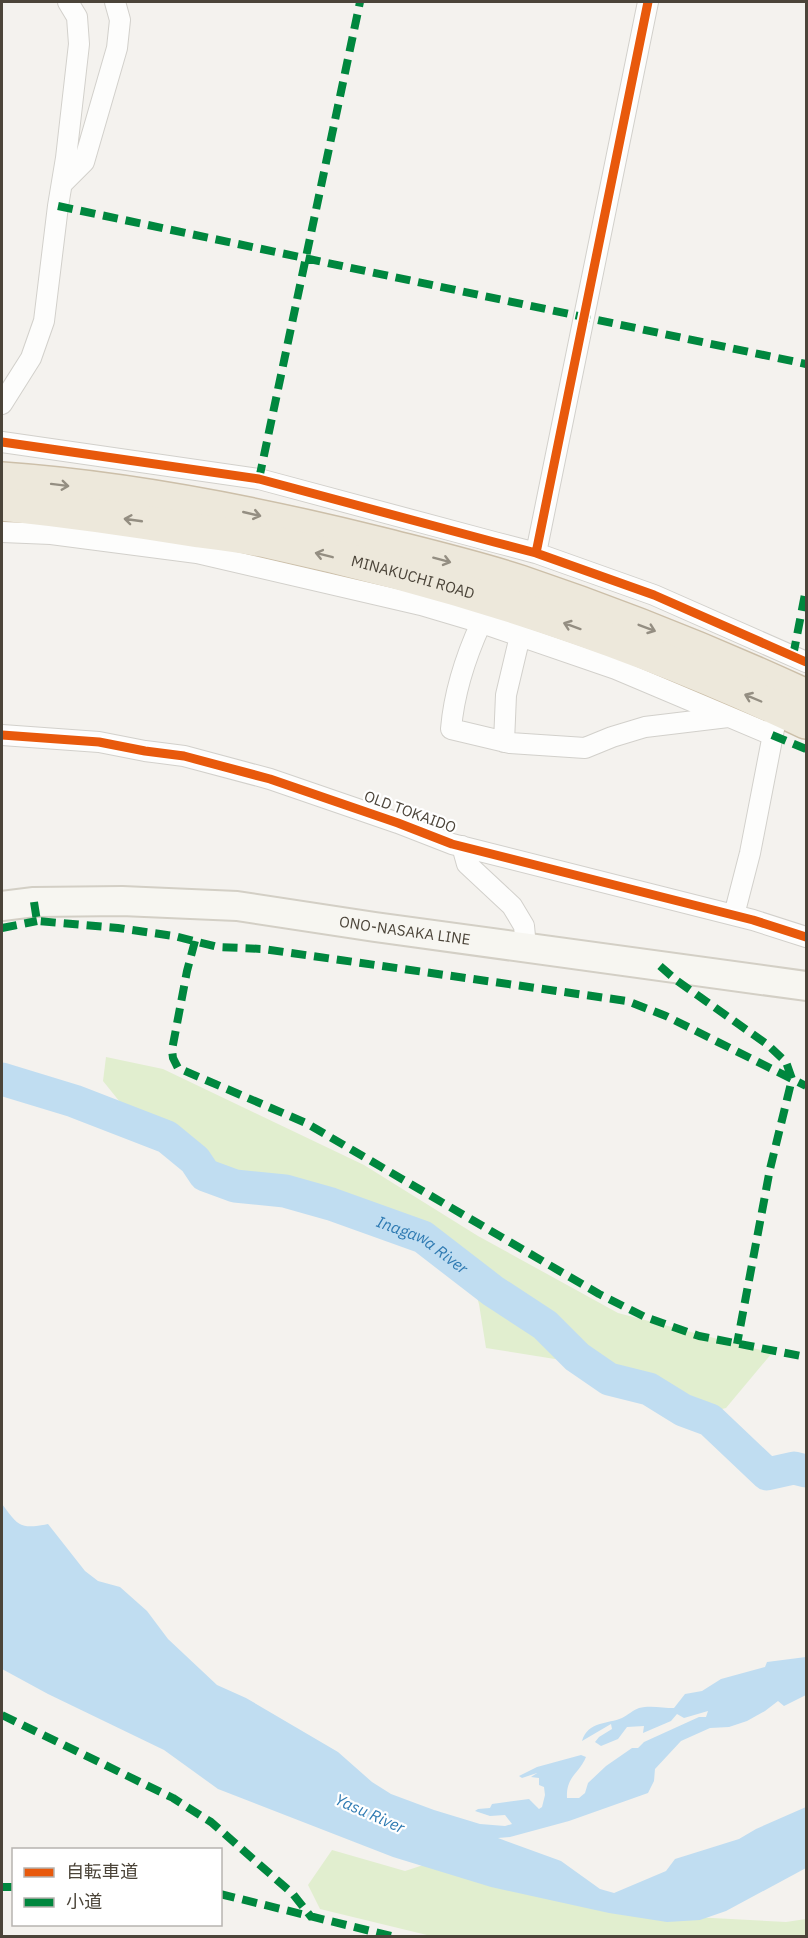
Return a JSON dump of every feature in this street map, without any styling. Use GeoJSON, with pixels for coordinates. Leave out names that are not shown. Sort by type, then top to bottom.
{"type":"FeatureCollection","features":[{"type":"Feature","properties":{"kind":"highway","name":"MINAKUCHI ROAD"},"geometry":{"type":"LineString","coordinates":[[2,479],[151,496],[242,512],[443,560],[518,582],[671,636],[799,672]]}},
{"type":"Feature","properties":{"kind":"highway","name":"MINAKUCHI ROAD"},"geometry":{"type":"LineString","coordinates":[[2,504],[151,523],[269,542],[385,570],[558,620],[657,657],[785,727]]}},
{"type":"Feature","properties":{"kind":"main road","name":"ONO-NASAKA LINE"},"geometry":{"type":"LineString","coordinates":[[2,906],[34,902],[122,901],[237,906],[807,986]]}},
{"type":"Feature","properties":{"kind":"street"},"geometry":{"type":"LineString","coordinates":[[2,404],[31,358],[44,321],[79,44],[77,17],[68,2]]}},
{"type":"Feature","properties":{"kind":"street"},"geometry":{"type":"LineString","coordinates":[[62,184],[84,162],[117,48],[120,20],[115,2]]}},
{"type":"Feature","properties":{"kind":"street"},"geometry":{"type":"LineString","coordinates":[[536,553],[648,2]]}},
{"type":"Feature","properties":{"kind":"street"},"geometry":{"type":"LineString","coordinates":[[2,442],[259,479],[536,553],[654,595],[799,672]]}},
{"type":"Feature","properties":{"kind":"street"},"geometry":{"type":"LineString","coordinates":[[2,532],[51,534],[197,553],[421,605],[616,669],[730,717],[785,727],[734,915]]}},
{"type":"Feature","properties":{"kind":"street"},"geometry":{"type":"LineString","coordinates":[[481,623],[473,640],[453,705],[451,729],[504,741],[585,748],[645,727],[730,717]]}},
{"type":"Feature","properties":{"kind":"street"},"geometry":{"type":"LineString","coordinates":[[504,741],[506,695],[520,636]]}},
{"type":"Feature","properties":{"kind":"street","name":"OLD TOKAIDO"},"geometry":{"type":"LineString","coordinates":[[2,735],[99,742],[184,756],[270,779],[462,846],[734,915],[807,937]]}},
{"type":"Feature","properties":{"kind":"street"},"geometry":{"type":"LineString","coordinates":[[462,846],[467,864],[512,906],[524,926],[526,947]]}},
{"type":"Feature","properties":{"kind":"green space"},"geometry":{"type":"Polygon","coordinates":[[[106,1057],[163,1069],[364,1165],[478,1236],[618,1313],[772,1353],[726,1408],[678,1420],[611,1368],[486,1348],[479,1304],[466,1262],[382,1216],[215,1170],[128,1112],[103,1081],[106,1057]]]}},
{"type":"Feature","properties":{"kind":"green space"},"geometry":{"type":"Polygon","coordinates":[[[332,1850],[405,1871],[448,1857],[655,1915],[786,1922],[806,1919],[806,1936],[431,1936],[320,1909],[308,1885],[332,1850]]]}},
{"type":"Feature","properties":{"kind":"water","name":"Yasu River"},"geometry":{"type":"Polygon","coordinates":[[[2,1504],[20,1524],[31,1526],[48,1524],[85,1571],[98,1581],[120,1587],[147,1611],[168,1639],[217,1685],[246,1698],[338,1752],[372,1782],[391,1794],[480,1824],[505,1826],[512,1824],[505,1815],[490,1816],[475,1811],[490,1808],[492,1804],[529,1799],[539,1809],[542,1807],[544,1787],[539,1785],[539,1778],[531,1777],[537,1773],[522,1778],[519,1776],[537,1767],[581,1755],[586,1757],[571,1780],[567,1791],[567,1798],[579,1798],[585,1793],[588,1783],[606,1766],[632,1748],[638,1748],[644,1742],[699,1717],[706,1717],[708,1711],[684,1718],[677,1714],[671,1721],[643,1733],[644,1726],[627,1727],[618,1739],[601,1746],[595,1742],[612,1729],[611,1724],[582,1741],[589,1730],[599,1724],[622,1718],[639,1708],[674,1708],[685,1694],[702,1691],[721,1679],[765,1667],[767,1662],[806,1657],[806,1695],[784,1706],[778,1701],[747,1721],[729,1727],[710,1728],[681,1741],[655,1769],[654,1781],[648,1793],[569,1821],[510,1837],[498,1838],[561,1861],[600,1889],[614,1893],[666,1871],[675,1859],[739,1839],[806,1807],[806,1868],[726,1911],[700,1920],[667,1922],[609,1913],[491,1887],[393,1857],[218,1789],[164,1750],[2,1669],[2,1504]]]}},
{"type":"Feature","properties":{"kind":"waterway","name":"Inagawa River"},"geometry":{"type":"LineString","coordinates":[[2,1079],[74,1101],[167,1137],[195,1160],[205,1175],[235,1186],[285,1191],[331,1204],[423,1237],[493,1291],[545,1325],[577,1357],[609,1379],[649,1389],[683,1410],[710,1420],[767,1474],[794,1468],[806,1471]]}},
{"type":"Feature","properties":{"kind":"marked path"},"geometry":{"type":"LineString","coordinates":[[259,479],[360,2]]}},
{"type":"Feature","properties":{"kind":"marked path"},"geometry":{"type":"LineString","coordinates":[[58,206],[806,364]]}},
{"type":"Feature","properties":{"kind":"marked path"},"geometry":{"type":"LineString","coordinates":[[793,656],[806,589]]}},
{"type":"Feature","properties":{"kind":"marked path"},"geometry":{"type":"LineString","coordinates":[[772,735],[806,749]]}},
{"type":"Feature","properties":{"kind":"marked path"},"geometry":{"type":"LineString","coordinates":[[34,902],[37,921],[118,928],[174,936],[218,947],[263,949],[627,1001],[666,1016],[806,1086]]}},
{"type":"Feature","properties":{"kind":"marked path"},"geometry":{"type":"LineString","coordinates":[[2,928],[37,921]]}},
{"type":"Feature","properties":{"kind":"marked path"},"geometry":{"type":"LineString","coordinates":[[195,941],[172,1050],[178,1068],[306,1123],[599,1294],[645,1317],[699,1336],[806,1357]]}},
{"type":"Feature","properties":{"kind":"marked path"},"geometry":{"type":"LineString","coordinates":[[660,966],[676,980],[768,1045],[786,1062],[792,1079],[770,1169],[737,1344]]}},
{"type":"Feature","properties":{"kind":"marked path"},"geometry":{"type":"LineString","coordinates":[[2,1715],[173,1798],[211,1822],[293,1894],[312,1918]]}},
{"type":"Feature","properties":{"kind":"marked path"},"geometry":{"type":"LineString","coordinates":[[2,1887],[12,1887]]}},
{"type":"Feature","properties":{"kind":"marked path"},"geometry":{"type":"LineString","coordinates":[[222,1894],[391,1936]]}},
{"type":"Feature","properties":{"kind":"cycle path"},"geometry":{"type":"LineString","coordinates":[[536,553],[648,2]]}},
{"type":"Feature","properties":{"kind":"cycle path"},"geometry":{"type":"LineString","coordinates":[[2,442],[259,479],[536,553],[654,595],[806,662]]}},
{"type":"Feature","properties":{"kind":"cycle path"},"geometry":{"type":"LineString","coordinates":[[2,735],[99,742],[184,756],[270,779],[452,844],[753,920],[806,937]]}}]}
